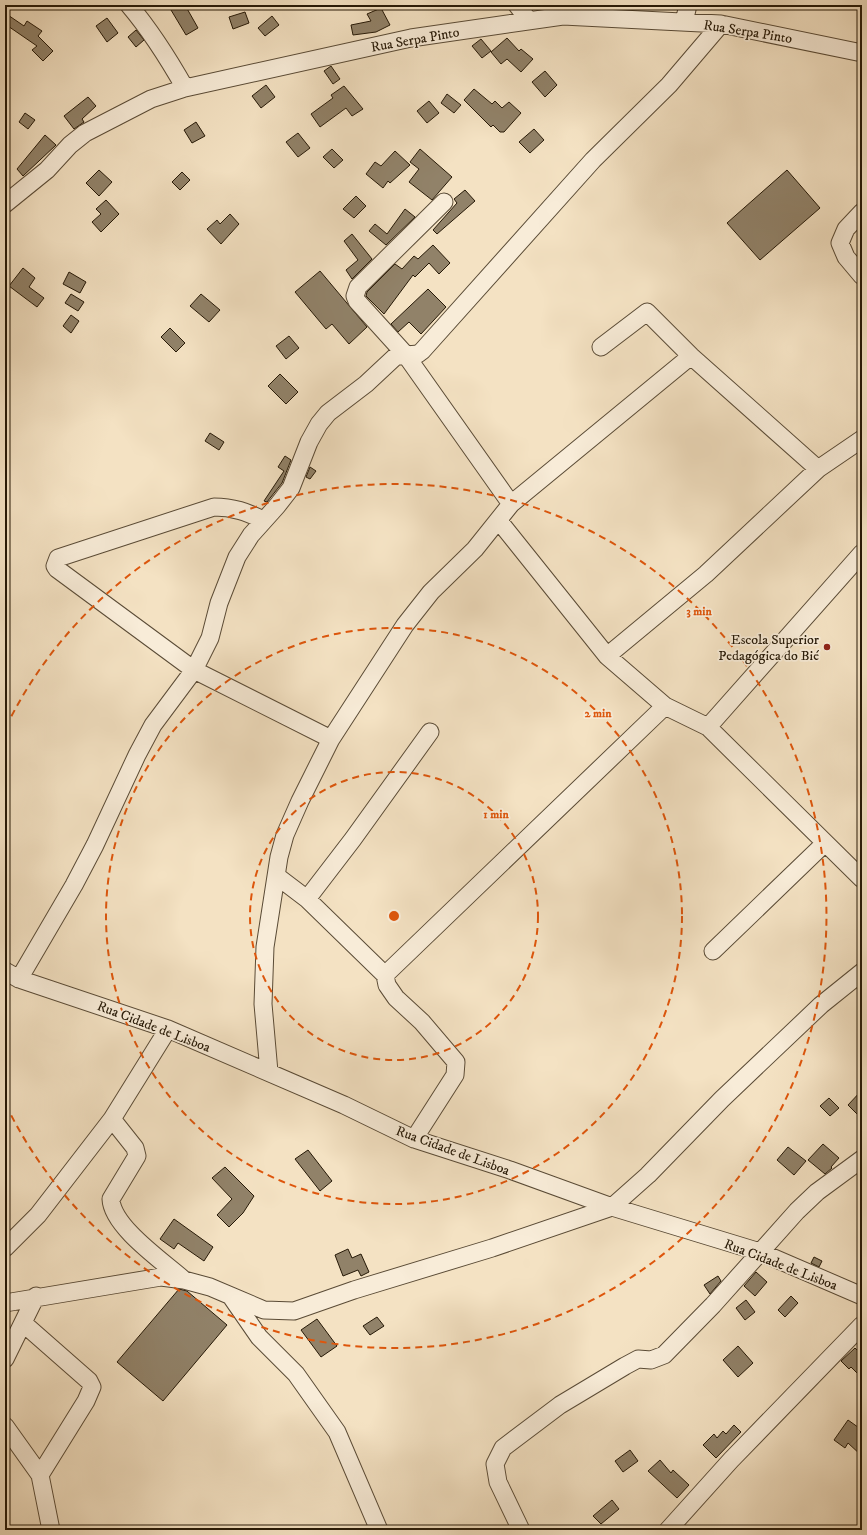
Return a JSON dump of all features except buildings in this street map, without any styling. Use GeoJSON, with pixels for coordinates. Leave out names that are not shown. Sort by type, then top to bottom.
{"type":"FeatureCollection","features":[{"type":"Feature","properties":{"kind":"street"},"geometry":{"type":"LineString","coordinates":[[129,5],[147,26],[167,56],[185,88]]}},
{"type":"Feature","properties":{"kind":"street"},"geometry":{"type":"LineString","coordinates":[[517,5],[529,21]]}},
{"type":"Feature","properties":{"kind":"street"},"geometry":{"type":"LineString","coordinates":[[684,22],[688,5]]}},
{"type":"Feature","properties":{"kind":"street","name":"Rua Serpa Pinto"},"geometry":{"type":"LineString","coordinates":[[5,204],[47,170],[70,145],[85,133],[151,99],[185,88],[410,38],[563,16],[722,24],[862,53]]}},
{"type":"Feature","properties":{"kind":"street"},"geometry":{"type":"LineString","coordinates":[[12,975],[74,885],[98,838],[137,754],[153,725],[194,670],[210,638],[219,603],[237,557],[251,535],[277,506],[290,488],[309,442],[324,418],[366,384],[396,356],[418,354],[422,351],[593,160],[669,85],[722,24]]}},
{"type":"Feature","properties":{"kind":"street"},"geometry":{"type":"LineString","coordinates":[[444,202],[358,288],[355,296],[357,301],[405,354],[511,504]]}},
{"type":"Feature","properties":{"kind":"street"},"geometry":{"type":"LineString","coordinates":[[862,212],[846,229],[840,243],[846,257],[862,276]]}},
{"type":"Feature","properties":{"kind":"street"},"geometry":{"type":"LineString","coordinates":[[600,347],[647,312],[691,356],[818,469]]}},
{"type":"Feature","properties":{"kind":"street"},"geometry":{"type":"LineString","coordinates":[[269,1072],[263,990],[266,947],[278,877],[279,857],[285,836],[300,801],[331,739],[405,625],[431,592],[475,549],[499,521],[511,504],[691,356]]}},
{"type":"Feature","properties":{"kind":"street"},"geometry":{"type":"LineString","coordinates":[[607,656],[706,574],[818,469],[862,439]]}},
{"type":"Feature","properties":{"kind":"street"},"geometry":{"type":"LineString","coordinates":[[263,520],[242,510],[228,507],[214,507],[58,558],[54,564],[57,569],[194,670],[331,739]]}},
{"type":"Feature","properties":{"kind":"street"},"geometry":{"type":"LineString","coordinates":[[499,521],[607,656],[665,706],[708,727],[824,844],[862,880]]}},
{"type":"Feature","properties":{"kind":"street"},"geometry":{"type":"LineString","coordinates":[[708,727],[862,553]]}},
{"type":"Feature","properties":{"kind":"street"},"geometry":{"type":"LineString","coordinates":[[385,975],[665,706]]}},
{"type":"Feature","properties":{"kind":"street"},"geometry":{"type":"LineString","coordinates":[[307,899],[353,839],[430,732]]}},
{"type":"Feature","properties":{"kind":"street"},"geometry":{"type":"LineString","coordinates":[[713,951],[824,844]]}},
{"type":"Feature","properties":{"kind":"street"},"geometry":{"type":"LineString","coordinates":[[278,877],[307,899],[385,975],[386,985],[396,998],[422,1022],[456,1062],[455,1075],[414,1138]]}},
{"type":"Feature","properties":{"kind":"street"},"geometry":{"type":"LineString","coordinates":[[5,1303],[36,1296],[162,1277],[184,1280],[210,1287],[232,1298],[264,1310],[294,1311],[354,1290],[492,1248],[612,1208],[648,1175],[722,1099],[821,1005],[862,972]]}},
{"type":"Feature","properties":{"kind":"street","name":"Rua Cidade de Lisboa"},"geometry":{"type":"LineString","coordinates":[[12,975],[168,1029],[269,1072],[414,1138],[510,1170],[612,1208],[760,1252],[862,1296]]}},
{"type":"Feature","properties":{"kind":"street"},"geometry":{"type":"LineString","coordinates":[[5,1248],[38,1215],[112,1120],[168,1029]]}},
{"type":"Feature","properties":{"kind":"street"},"geometry":{"type":"LineString","coordinates":[[112,1120],[135,1148],[137,1156],[111,1199],[111,1207],[132,1234],[184,1280]]}},
{"type":"Feature","properties":{"kind":"street"},"geometry":{"type":"LineString","coordinates":[[521,1530],[498,1482],[495,1464],[502,1448],[560,1405],[625,1366],[638,1359],[651,1360],[664,1354],[713,1305],[797,1211],[817,1192],[862,1159]]}},
{"type":"Feature","properties":{"kind":"street"},"geometry":{"type":"LineString","coordinates":[[5,1359],[36,1296]]}},
{"type":"Feature","properties":{"kind":"street"},"geometry":{"type":"LineString","coordinates":[[232,1298],[259,1337],[296,1374],[337,1432],[379,1530]]}},
{"type":"Feature","properties":{"kind":"street"},"geometry":{"type":"LineString","coordinates":[[23,1323],[89,1381],[92,1387],[86,1401],[40,1475]]}},
{"type":"Feature","properties":{"kind":"street"},"geometry":{"type":"LineString","coordinates":[[668,1530],[731,1460],[862,1325]]}},
{"type":"Feature","properties":{"kind":"street"},"geometry":{"type":"LineString","coordinates":[[5,1426],[40,1475],[51,1530]]}},
{"type":"Feature","properties":{"kind":"place","name":"Escola Superior Pedagógica do Bié"},"geometry":{"type":"Point","coordinates":[827,647]}}]}
